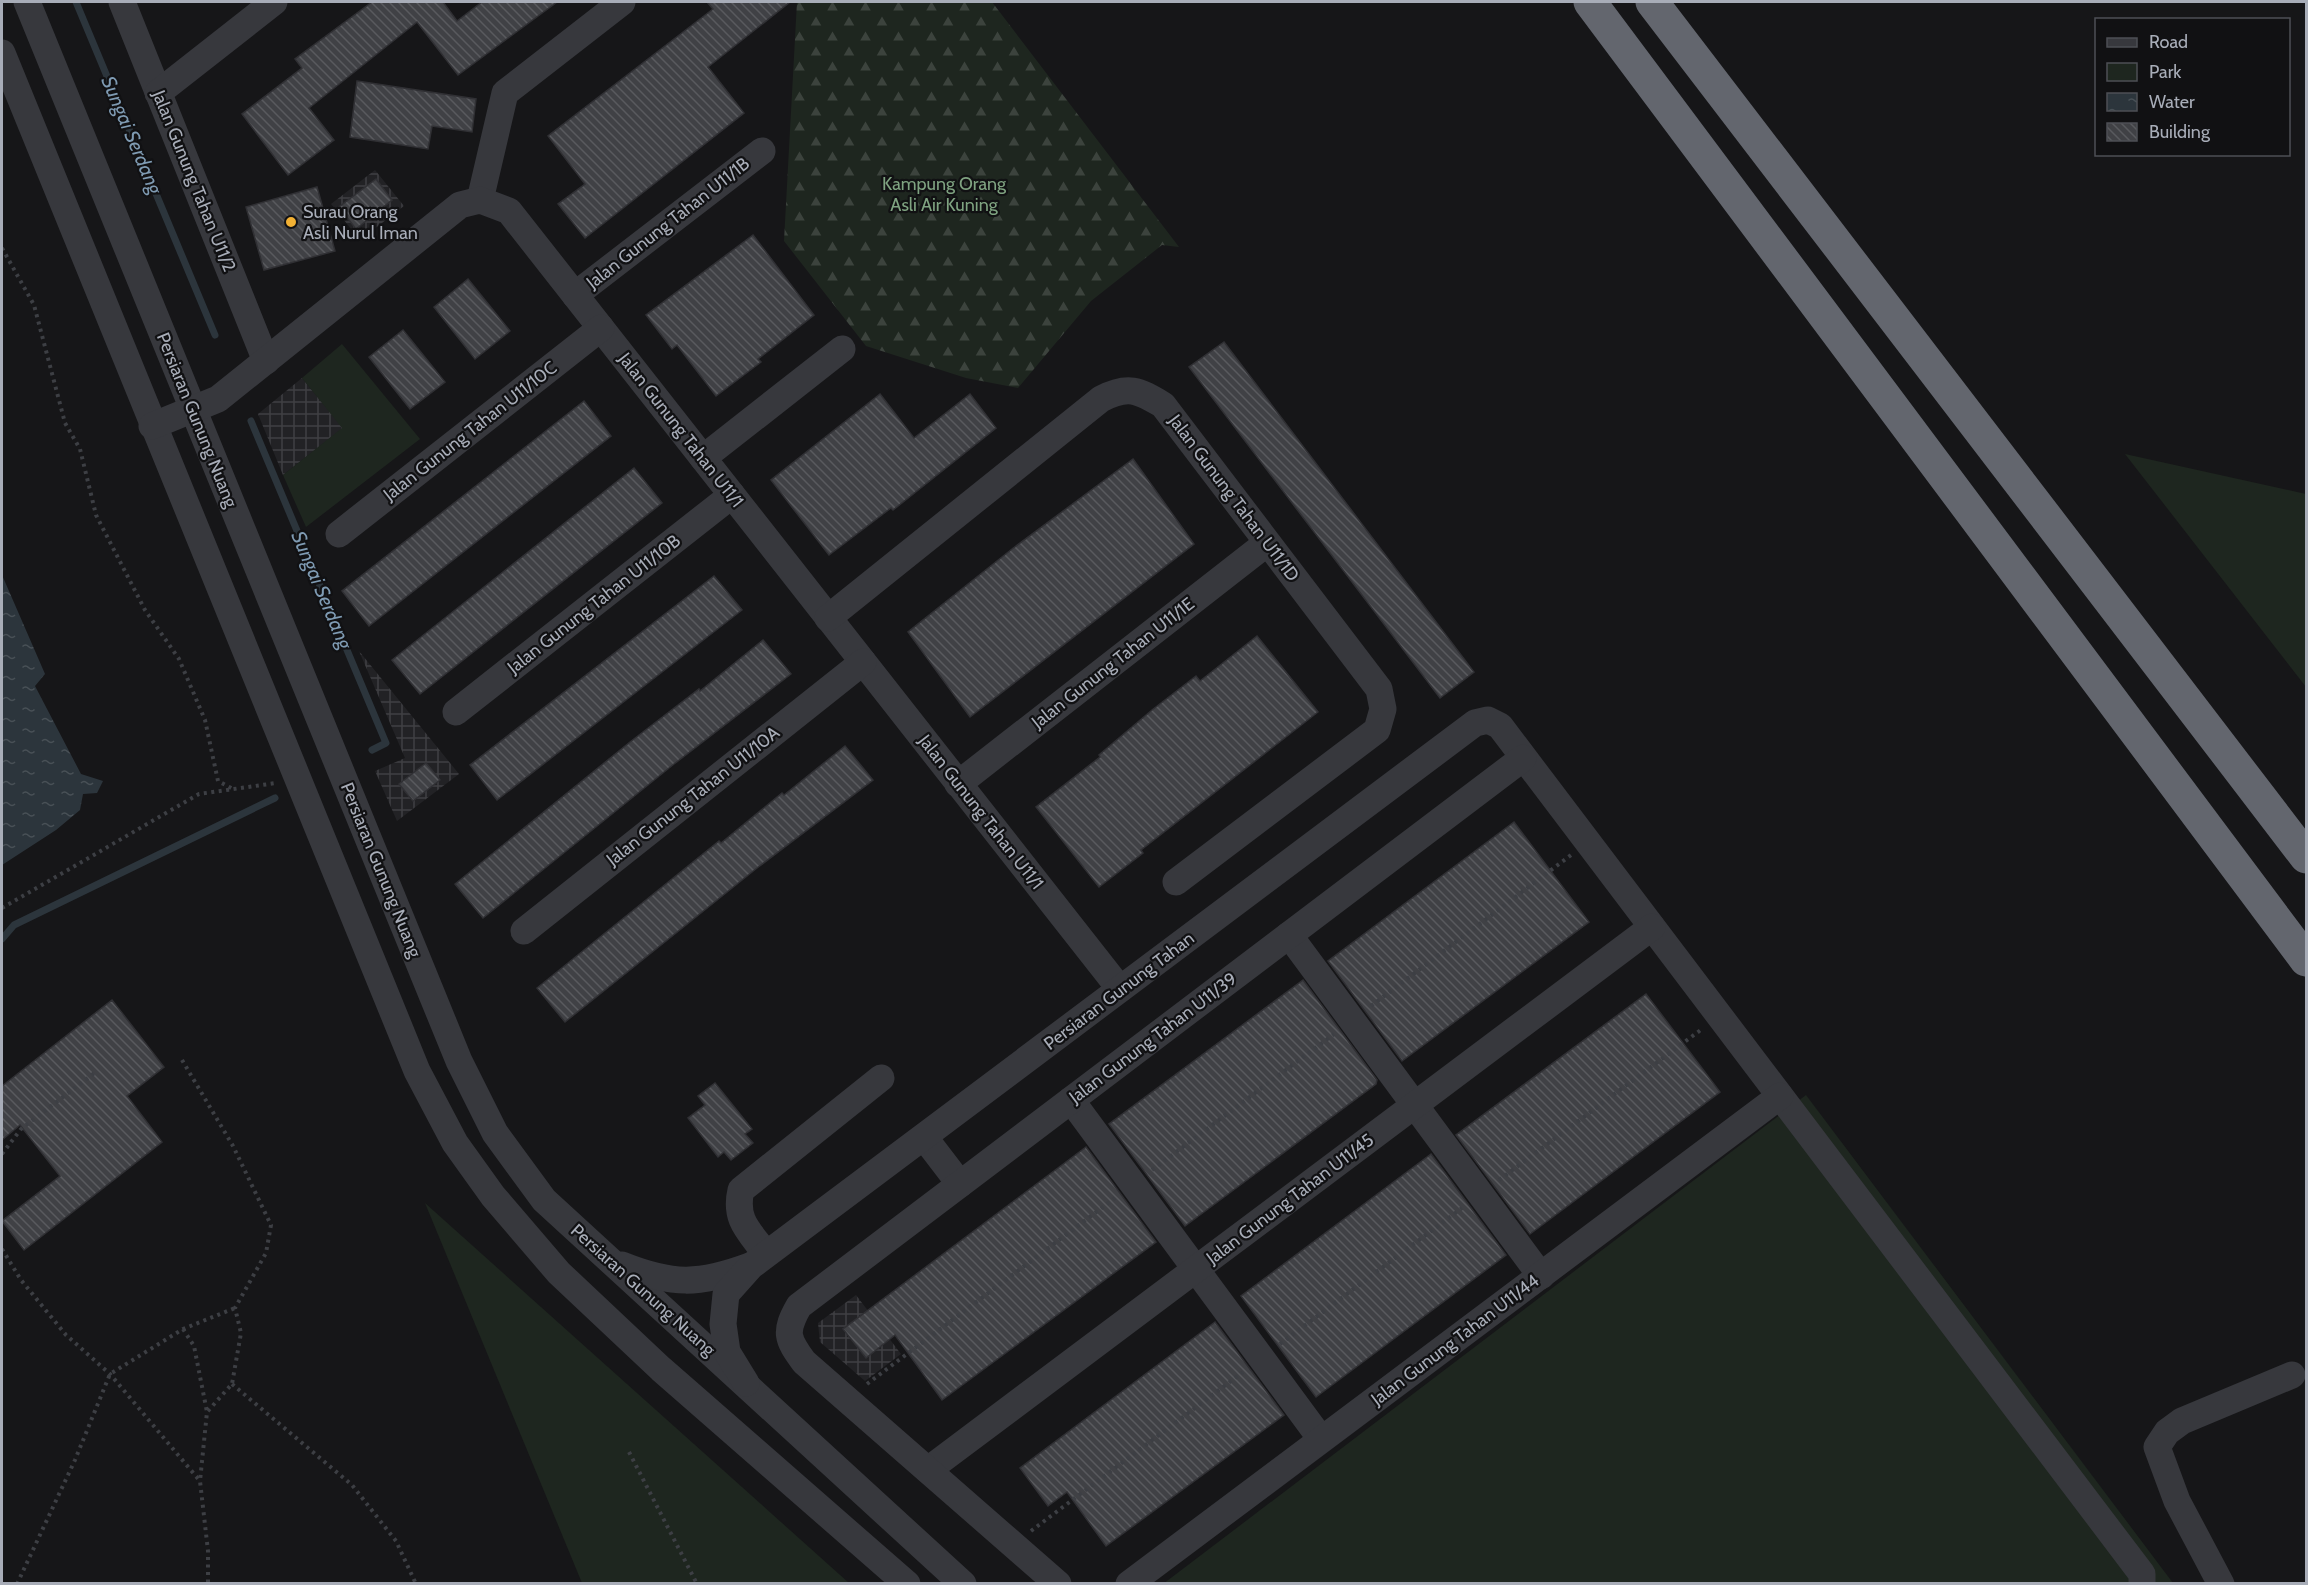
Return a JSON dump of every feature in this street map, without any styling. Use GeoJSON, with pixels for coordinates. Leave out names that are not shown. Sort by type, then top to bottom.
{"type":"FeatureCollection","features":[{"type":"Feature","properties":{"kind":"highway"},"geometry":{"type":"LineString","coordinates":[[1590,2],[2307,960]]}},
{"type":"Feature","properties":{"kind":"highway"},"geometry":{"type":"LineString","coordinates":[[1652,2],[2307,857]]}},
{"type":"Feature","properties":{"kind":"highway"},"geometry":{"type":"LineString","coordinates":[[1667,2],[1715,82]]}},
{"type":"Feature","properties":{"kind":"street","name":"Persiaran Gunung Nuang"},"geometry":{"type":"LineString","coordinates":[[27,2],[459,1061],[495,1133],[544,1200],[963,1584]]}},
{"type":"Feature","properties":{"kind":"street","name":"Jalan Gunung Tahan U11/2"},"geometry":{"type":"LineString","coordinates":[[122,2],[266,361]]}},
{"type":"Feature","properties":{"kind":"street"},"geometry":{"type":"LineString","coordinates":[[158,93],[274,2]]}},
{"type":"Feature","properties":{"kind":"street"},"geometry":{"type":"LineString","coordinates":[[152,426],[219,399],[460,205],[480,200],[505,93],[622,2]]}},
{"type":"Feature","properties":{"kind":"street"},"geometry":{"type":"LineString","coordinates":[[2,53],[152,426],[417,1071],[455,1143],[493,1197],[559,1273],[661,1369],[907,1584]]}},
{"type":"Feature","properties":{"kind":"street","name":"Jalan Gunung Tahan U11/1B"},"geometry":{"type":"LineString","coordinates":[[575,296],[762,151]]}},
{"type":"Feature","properties":{"kind":"street","name":"Jalan Gunung Tahan U11/1"},"geometry":{"type":"LineString","coordinates":[[480,200],[509,211],[1120,989]]}},
{"type":"Feature","properties":{"kind":"street","name":"Jalan Gunung Tahan U11/10C"},"geometry":{"type":"LineString","coordinates":[[339,534],[601,328]]}},
{"type":"Feature","properties":{"kind":"street"},"geometry":{"type":"LineString","coordinates":[[703,458],[842,350]]}},
{"type":"Feature","properties":{"kind":"street","name":"Jalan Gunung Tahan U11/1D"},"geometry":{"type":"LineString","coordinates":[[828,618],[1101,399],[1119,390],[1144,394],[1163,405],[1379,690],[1383,709],[1377,730],[1176,882]]}},
{"type":"Feature","properties":{"kind":"street","name":"Jalan Gunung Tahan U11/10B"},"geometry":{"type":"LineString","coordinates":[[456,712],[732,495]]}},
{"type":"Feature","properties":{"kind":"street","name":"Jalan Gunung Tahan U11/1E"},"geometry":{"type":"LineString","coordinates":[[958,784],[1267,543]]}},
{"type":"Feature","properties":{"kind":"street","name":"Jalan Gunung Tahan U11/10A"},"geometry":{"type":"LineString","coordinates":[[524,931],[863,662]]}},
{"type":"Feature","properties":{"kind":"street","name":"Persiaran Gunung Tahan"},"geometry":{"type":"LineString","coordinates":[[758,1260],[1475,723],[1488,720],[1500,726],[1523,758]]}},
{"type":"Feature","properties":{"kind":"street"},"geometry":{"type":"LineString","coordinates":[[1523,758],[2142,1574],[2142,1584]]}},
{"type":"Feature","properties":{"kind":"street","name":"Jalan Gunung Tahan U11/39"},"geometry":{"type":"LineString","coordinates":[[847,1399],[804,1362],[789,1342],[789,1323],[799,1306],[1523,758]]}},
{"type":"Feature","properties":{"kind":"street","name":"Jalan Gunung Tahan U11/45"},"geometry":{"type":"LineString","coordinates":[[928,1470],[1652,927]]}},
{"type":"Feature","properties":{"kind":"street"},"geometry":{"type":"LineString","coordinates":[[1289,935],[1540,1276]]}},
{"type":"Feature","properties":{"kind":"street"},"geometry":{"type":"LineString","coordinates":[[758,1260],[737,1206],[741,1190],[881,1078]]}},
{"type":"Feature","properties":{"kind":"street"},"geometry":{"type":"LineString","coordinates":[[1071,1100],[1321,1439]]}},
{"type":"Feature","properties":{"kind":"street","name":"Jalan Gunung Tahan U11/44"},"geometry":{"type":"LineString","coordinates":[[1129,1584],[1540,1276],[1786,1105]]}},
{"type":"Feature","properties":{"kind":"street"},"geometry":{"type":"LineString","coordinates":[[924,1137],[960,1184]]}},
{"type":"Feature","properties":{"kind":"street"},"geometry":{"type":"LineString","coordinates":[[607,1258],[651,1276],[684,1282],[717,1278],[758,1260]]}},
{"type":"Feature","properties":{"kind":"street"},"geometry":{"type":"LineString","coordinates":[[746,1383],[727,1352],[723,1324],[726,1294],[758,1260]]}},
{"type":"Feature","properties":{"kind":"street"},"geometry":{"type":"LineString","coordinates":[[2221,1584],[2177,1501],[2157,1447],[2166,1432],[2181,1421],[2292,1376]]}},
{"type":"Feature","properties":{"kind":"street"},"geometry":{"type":"LineString","coordinates":[[847,1399],[1058,1584]]}},
{"type":"Feature","properties":{"kind":"path"},"geometry":{"type":"LineString","coordinates":[[2,248],[34,305],[65,423],[80,449],[96,515],[145,610],[179,659],[205,720],[218,781],[233,789]]}},
{"type":"Feature","properties":{"kind":"path"},"geometry":{"type":"LineString","coordinates":[[2,908],[199,794],[297,780]]}},
{"type":"Feature","properties":{"kind":"path"},"geometry":{"type":"LineString","coordinates":[[847,1399],[1588,843]]}},
{"type":"Feature","properties":{"kind":"path"},"geometry":{"type":"LineString","coordinates":[[1013,1544],[1719,1016]]}},
{"type":"Feature","properties":{"kind":"path"},"geometry":{"type":"LineString","coordinates":[[17,1584],[75,1460],[110,1374],[183,1329],[235,1308],[266,1253],[271,1225],[233,1146],[182,1060]]}},
{"type":"Feature","properties":{"kind":"path"},"geometry":{"type":"LineString","coordinates":[[2,1154],[21,1129],[97,1071]]}},
{"type":"Feature","properties":{"kind":"path"},"geometry":{"type":"LineString","coordinates":[[2,1249],[21,1280],[66,1335],[110,1374],[200,1481]]}},
{"type":"Feature","properties":{"kind":"path"},"geometry":{"type":"LineString","coordinates":[[207,1412],[232,1384],[242,1333],[235,1308]]}},
{"type":"Feature","properties":{"kind":"path"},"geometry":{"type":"LineString","coordinates":[[183,1329],[194,1346],[207,1412],[200,1481],[208,1551],[208,1584]]}},
{"type":"Feature","properties":{"kind":"path"},"geometry":{"type":"LineString","coordinates":[[232,1384],[352,1485],[396,1541],[416,1584]]}},
{"type":"Feature","properties":{"kind":"path"},"geometry":{"type":"LineString","coordinates":[[629,1452],[697,1584]]}},
{"type":"Feature","properties":{"kind":"shaded area"},"geometry":{"type":"Polygon","coordinates":[[[375,170],[404,206],[360,240],[331,204],[375,170]]]}},
{"type":"Feature","properties":{"kind":"shaded area"},"geometry":{"type":"Polygon","coordinates":[[[302,378],[343,428],[283,475],[258,414],[302,378]]]}},
{"type":"Feature","properties":{"kind":"shaded area"},"geometry":{"type":"Polygon","coordinates":[[[359,651],[459,774],[397,821],[375,771],[405,758],[359,651]]]}},
{"type":"Feature","properties":{"kind":"shaded area"},"geometry":{"type":"Polygon","coordinates":[[[856,1295],[901,1354],[865,1381],[820,1342],[818,1323],[856,1295]]]}},
{"type":"Feature","properties":{"kind":"green space","name":"Kampung Orang Asli Air Kuning"},"geometry":{"type":"Polygon","coordinates":[[[797,2],[992,2],[1179,247],[1162,245],[1091,301],[1018,388],[966,378],[866,346],[784,241],[797,2]]]}},
{"type":"Feature","properties":{"kind":"green space"},"geometry":{"type":"Polygon","coordinates":[[[342,344],[420,439],[306,527],[283,475],[342,428],[302,378],[342,344]]]}},
{"type":"Feature","properties":{"kind":"green space"},"geometry":{"type":"Polygon","coordinates":[[[2125,454],[2306,494],[2306,687],[2125,454]]]}},
{"type":"Feature","properties":{"kind":"green space"},"geometry":{"type":"Polygon","coordinates":[[[1806,1095],[2173,1583],[1163,1584],[1806,1095]]]}},
{"type":"Feature","properties":{"kind":"green space"},"geometry":{"type":"Polygon","coordinates":[[[425,1203],[849,1583],[582,1583],[425,1203]]]}},
{"type":"Feature","properties":{"kind":"water"},"geometry":{"type":"Polygon","coordinates":[[[2,575],[45,674],[35,686],[81,774],[103,781],[97,793],[83,794],[80,810],[56,830],[2,865],[2,575]]]}},
{"type":"Feature","properties":{"kind":"building"},"geometry":{"type":"Polygon","coordinates":[[[372,2],[443,2],[457,21],[482,2],[557,2],[458,75],[417,22],[309,108],[334,140],[288,175],[242,114],[302,68],[295,59],[372,2]]]}},
{"type":"Feature","properties":{"kind":"building"},"geometry":{"type":"Polygon","coordinates":[[[707,2],[790,2],[708,67],[744,113],[585,238],[558,204],[585,184],[548,136],[713,9],[707,2]]]}},
{"type":"Feature","properties":{"kind":"building"},"geometry":{"type":"Polygon","coordinates":[[[357,81],[476,99],[472,132],[432,126],[428,149],[350,137],[357,81]]]}},
{"type":"Feature","properties":{"kind":"building"},"geometry":{"type":"Polygon","coordinates":[[[376,179],[392,200],[356,229],[339,207],[376,179]]]}},
{"type":"Feature","properties":{"kind":"building"},"geometry":{"type":"Polygon","coordinates":[[[317,187],[335,251],[264,270],[246,207],[317,187]]]}},
{"type":"Feature","properties":{"kind":"building"},"geometry":{"type":"Polygon","coordinates":[[[753,235],[814,315],[758,359],[761,362],[716,396],[677,345],[672,349],[646,315],[753,235]]]}},
{"type":"Feature","properties":{"kind":"building"},"geometry":{"type":"Polygon","coordinates":[[[468,279],[510,331],[475,359],[434,307],[468,279]]]}},
{"type":"Feature","properties":{"kind":"building"},"geometry":{"type":"Polygon","coordinates":[[[403,330],[445,382],[410,409],[369,357],[403,330]]]}},
{"type":"Feature","properties":{"kind":"building"},"geometry":{"type":"Polygon","coordinates":[[[1224,342],[1474,672],[1440,698],[1189,367],[1224,342]]]}},
{"type":"Feature","properties":{"kind":"building"},"geometry":{"type":"Polygon","coordinates":[[[880,394],[914,438],[970,394],[996,428],[893,510],[891,508],[829,555],[771,480],[880,394]]]}},
{"type":"Feature","properties":{"kind":"building"},"geometry":{"type":"Polygon","coordinates":[[[584,401],[611,436],[369,626],[342,591],[584,401]]]}},
{"type":"Feature","properties":{"kind":"building"},"geometry":{"type":"Polygon","coordinates":[[[1133,459],[1194,544],[970,717],[908,632],[1012,549],[1133,459]]]}},
{"type":"Feature","properties":{"kind":"building"},"geometry":{"type":"Polygon","coordinates":[[[634,468],[662,503],[420,694],[392,660],[634,468]]]}},
{"type":"Feature","properties":{"kind":"building"},"geometry":{"type":"Polygon","coordinates":[[[714,576],[742,610],[497,800],[470,765],[714,576]]]}},
{"type":"Feature","properties":{"kind":"building"},"geometry":{"type":"Polygon","coordinates":[[[1257,636],[1318,712],[1141,850],[1143,853],[1099,887],[1036,807],[1100,757],[1099,755],[1152,710],[1196,676],[1200,681],[1257,636]]]}},
{"type":"Feature","properties":{"kind":"building"},"geometry":{"type":"Polygon","coordinates":[[[763,640],[791,674],[674,764],[483,918],[455,884],[630,742],[699,689],[700,691],[763,640]]]}},
{"type":"Feature","properties":{"kind":"building"},"geometry":{"type":"Polygon","coordinates":[[[845,746],[873,780],[757,868],[565,1022],[537,988],[719,841],[721,843],[845,746]]]}},
{"type":"Feature","properties":{"kind":"building"},"geometry":{"type":"Polygon","coordinates":[[[426,763],[440,780],[413,801],[399,784],[426,763]]]}},
{"type":"Feature","properties":{"kind":"building"},"geometry":{"type":"Polygon","coordinates":[[[1514,822],[1589,922],[1402,1061],[1328,961],[1514,822]]]}},
{"type":"Feature","properties":{"kind":"building"},"geometry":{"type":"Polygon","coordinates":[[[1303,980],[1377,1080],[1376,1084],[1185,1226],[1109,1124],[1303,980]]]}},
{"type":"Feature","properties":{"kind":"building"},"geometry":{"type":"Polygon","coordinates":[[[1646,994],[1720,1092],[1530,1234],[1456,1135],[1646,994]]]}},
{"type":"Feature","properties":{"kind":"building"},"geometry":{"type":"Polygon","coordinates":[[[112,1000],[164,1067],[127,1096],[162,1142],[24,1250],[2,1221],[60,1176],[20,1125],[2,1140],[2,1086],[112,1000]]]}},
{"type":"Feature","properties":{"kind":"building"},"geometry":{"type":"Polygon","coordinates":[[[715,1083],[752,1129],[745,1134],[753,1143],[731,1160],[724,1152],[718,1157],[688,1118],[705,1105],[698,1096],[715,1083]]]}},
{"type":"Feature","properties":{"kind":"building"},"geometry":{"type":"Polygon","coordinates":[[[1086,1147],[1156,1242],[942,1400],[895,1335],[866,1358],[843,1329],[1086,1147]]]}},
{"type":"Feature","properties":{"kind":"building"},"geometry":{"type":"Polygon","coordinates":[[[1431,1154],[1506,1255],[1316,1397],[1241,1296],[1431,1154]]]}},
{"type":"Feature","properties":{"kind":"building"},"geometry":{"type":"Polygon","coordinates":[[[1215,1322],[1284,1415],[1106,1546],[1067,1492],[1048,1506],[1020,1468],[1215,1322]]]}},
{"type":"Feature","properties":{"kind":"waterway","name":"Sungai Serdang"},"geometry":{"type":"LineString","coordinates":[[76,2],[215,335]]}},
{"type":"Feature","properties":{"kind":"waterway","name":"Sungai Serdang"},"geometry":{"type":"LineString","coordinates":[[251,421],[386,743],[372,750]]}},
{"type":"Feature","properties":{"kind":"waterway","name":"Sungai Serdang"},"geometry":{"type":"LineString","coordinates":[[2,939],[14,925],[275,798]]}},
{"type":"Feature","properties":{"kind":"place","name":"Surau Orang Asli Nurul Iman"},"geometry":{"type":"Point","coordinates":[291,222]}}]}
